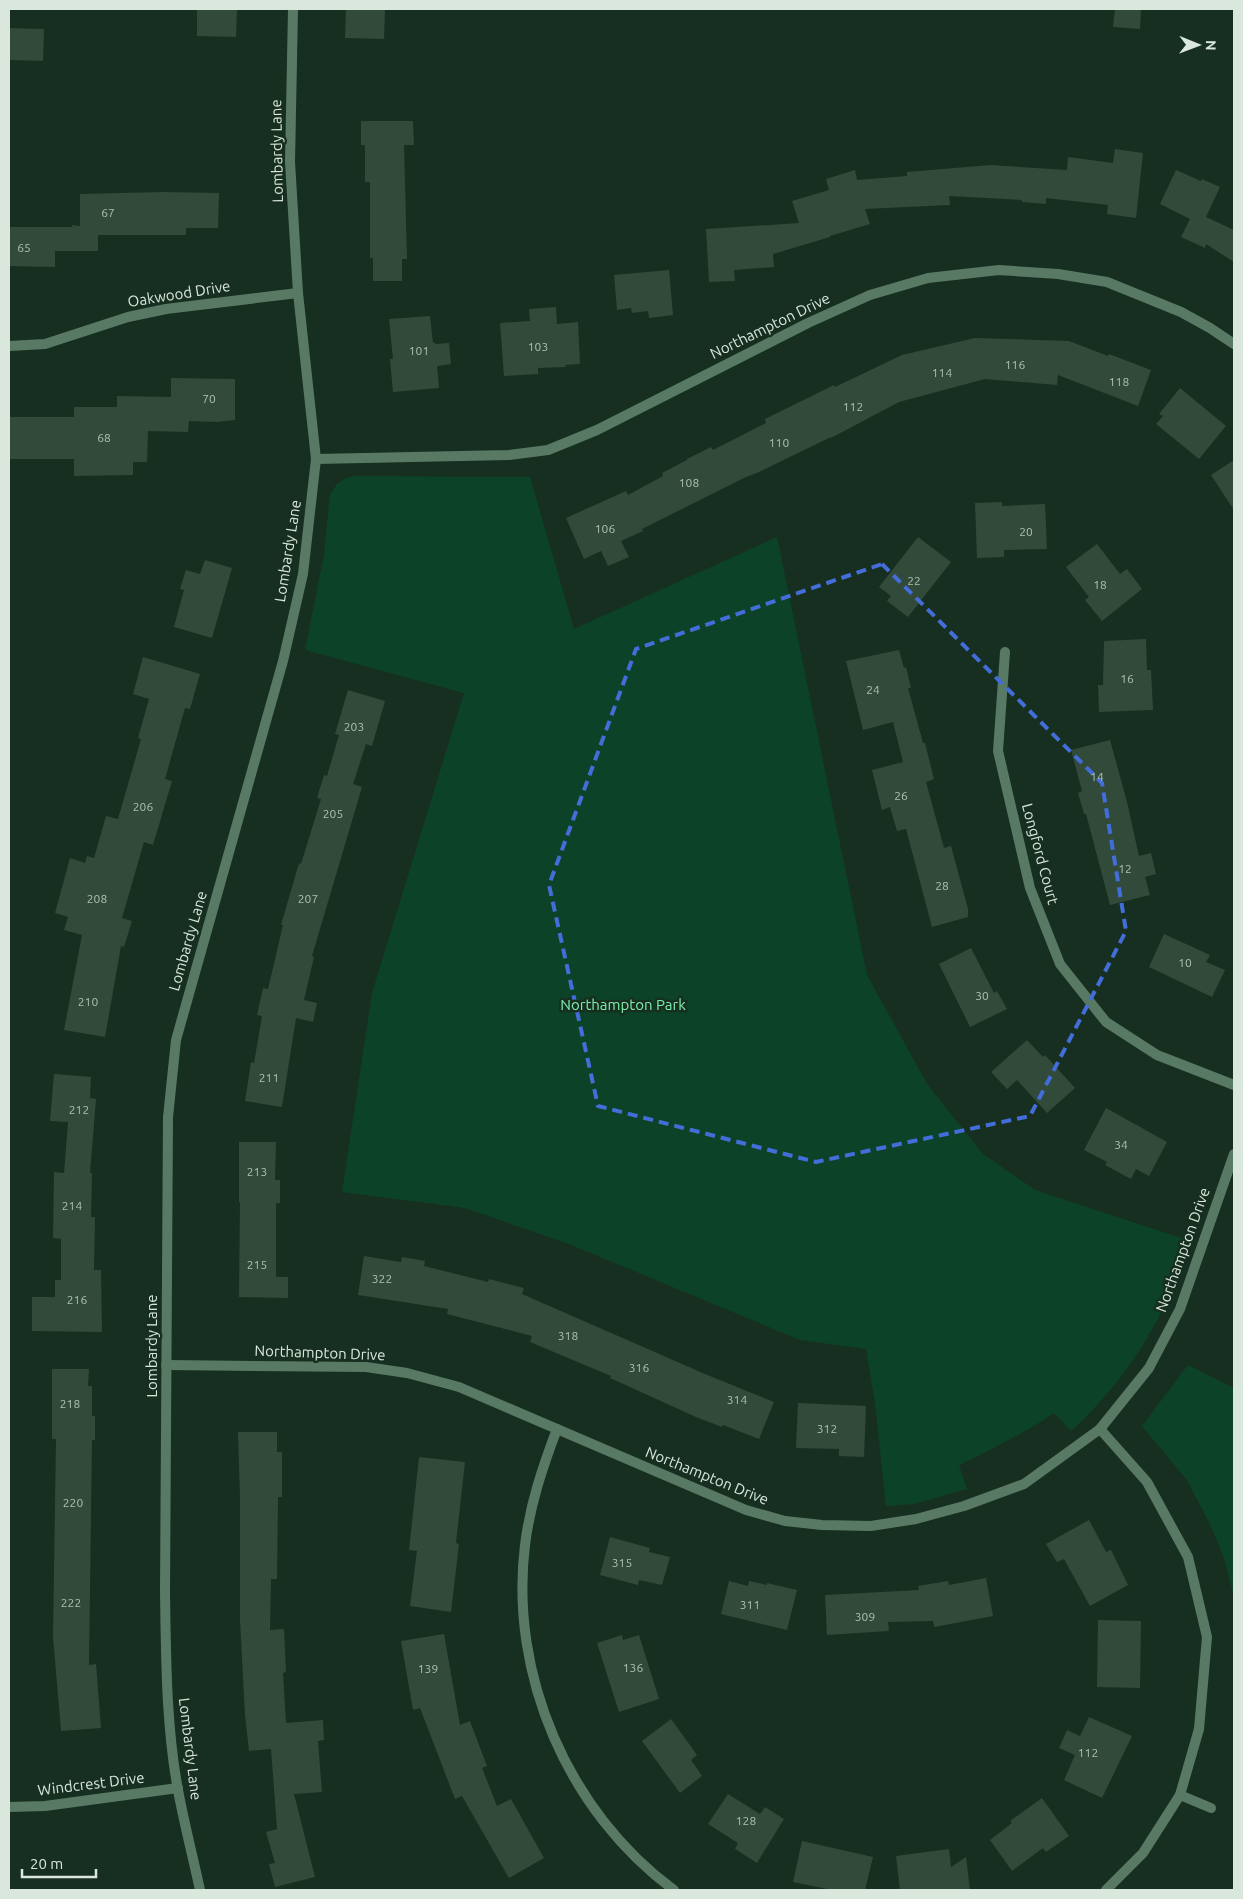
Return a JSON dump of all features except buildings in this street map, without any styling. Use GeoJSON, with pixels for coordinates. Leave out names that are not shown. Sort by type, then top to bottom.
{"type":"FeatureCollection","features":[{"type":"Feature","properties":{"kind":"street","name":"Lombardy Lane"},"geometry":{"type":"LineString","coordinates":[[200,1890],[178,1788],[168,1702],[166,1650],[166,1365],[168,1117],[176,1040],[283,661],[303,574],[316,459],[298,293],[290,162],[293,9]]}},
{"type":"Feature","properties":{"kind":"street","name":"Northampton Drive"},"geometry":{"type":"LineString","coordinates":[[316,459],[509,455],[548,450],[597,430],[808,323],[861,299],[928,278],[999,270],[1058,274],[1107,282],[1181,312],[1234,344]]}},
{"type":"Feature","properties":{"kind":"street","name":"Oakwood Drive"},"geometry":{"type":"LineString","coordinates":[[9,346],[45,344],[128,317],[166,308],[298,293]]}},
{"type":"Feature","properties":{"kind":"street","name":"Longford Court"},"geometry":{"type":"LineString","coordinates":[[1004,652],[998,751],[1030,888],[1060,964],[1106,1022],[1157,1055],[1234,1085]]}},
{"type":"Feature","properties":{"kind":"street","name":"Northampton Drive"},"geometry":{"type":"LineString","coordinates":[[166,1365],[366,1367],[407,1373],[459,1387],[746,1510],[785,1521],[822,1525],[871,1526],[916,1519],[956,1508],[1024,1484],[1100,1429],[1149,1368],[1180,1309],[1234,1154]]}},
{"type":"Feature","properties":{"kind":"street"},"geometry":{"type":"LineString","coordinates":[[557,1428],[536,1488],[525,1544],[523,1608],[527,1644],[536,1685],[549,1728],[560,1752],[599,1816],[614,1835],[639,1860],[674,1890]]}},
{"type":"Feature","properties":{"kind":"street"},"geometry":{"type":"LineString","coordinates":[[1100,1429],[1147,1482],[1188,1557],[1208,1637],[1199,1729],[1180,1795],[1143,1853],[1106,1890]]}},
{"type":"Feature","properties":{"kind":"street","name":"Windcrest Drive"},"geometry":{"type":"LineString","coordinates":[[9,1807],[45,1806],[178,1788]]}},
{"type":"Feature","properties":{"kind":"street"},"geometry":{"type":"LineString","coordinates":[[1180,1795],[1211,1808]]}},
{"type":"Feature","properties":{"kind":"highlighted area"},"geometry":{"type":"Polygon","coordinates":[[[882,564],[1102,783],[1126,931],[1030,1116],[816,1162],[598,1106],[549,885],[636,649],[882,564]]]}},
{"type":"Feature","properties":{"kind":"green space","name":"Northampton Park"},"geometry":{"type":"Polygon","coordinates":[[[355,476],[530,477],[574,629],[777,537],[867,975],[927,1084],[983,1154],[1035,1190],[1187,1240],[1163,1307],[1141,1348],[1109,1392],[1071,1431],[1054,1413],[1019,1434],[959,1465],[967,1489],[914,1504],[886,1506],[875,1403],[866,1349],[800,1340],[569,1244],[465,1208],[342,1192],[372,993],[464,693],[305,650],[324,555],[330,494],[337,484],[346,478],[355,476]]]}},
{"type":"Feature","properties":{"kind":"green space"},"geometry":{"type":"Polygon","coordinates":[[[1188,1365],[1234,1388],[1234,1596],[1224,1558],[1210,1524],[1187,1480],[1142,1426],[1188,1365]]]}}]}
